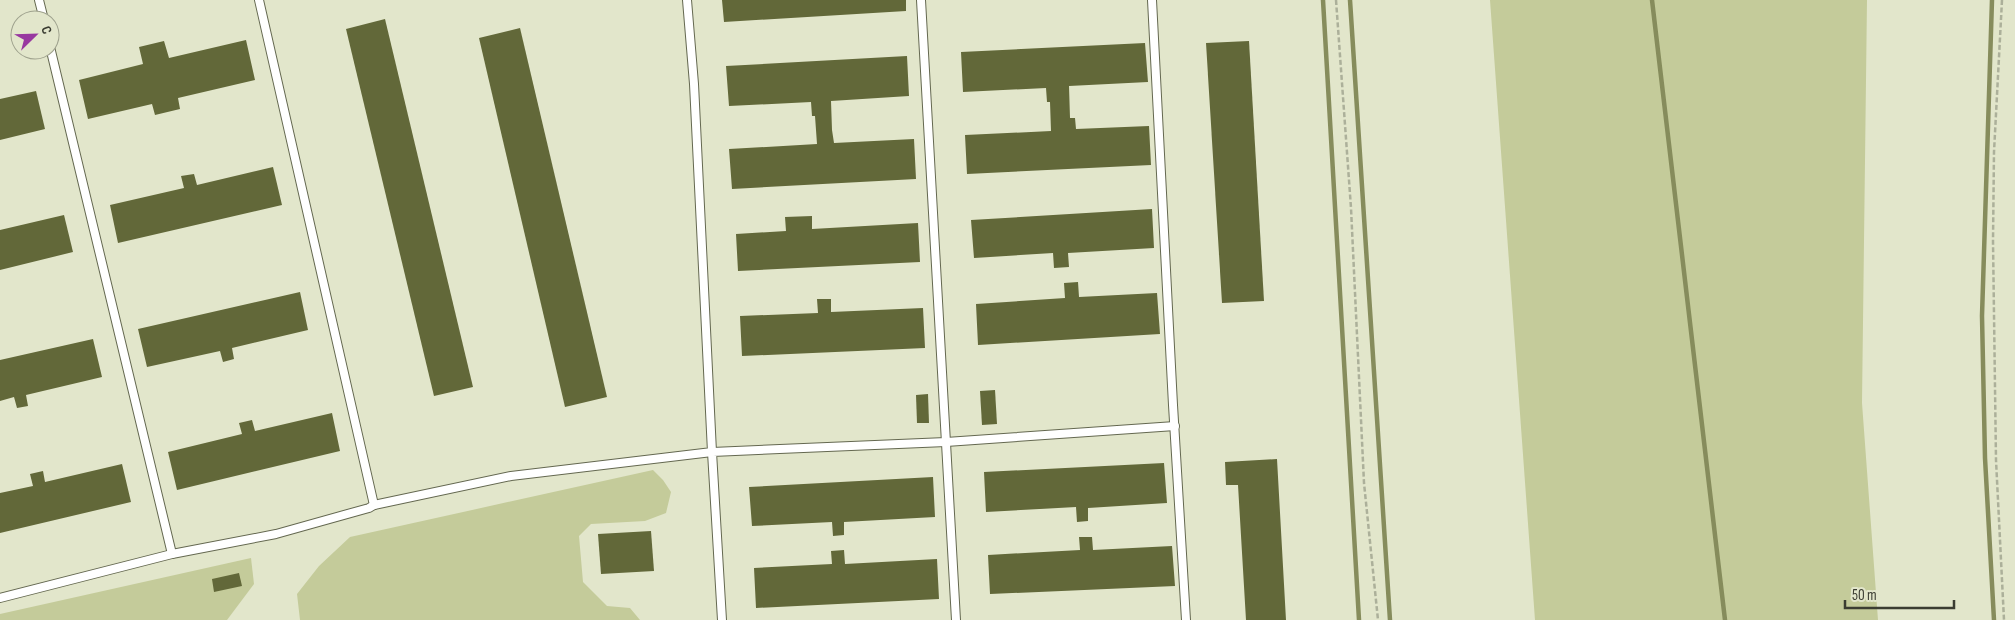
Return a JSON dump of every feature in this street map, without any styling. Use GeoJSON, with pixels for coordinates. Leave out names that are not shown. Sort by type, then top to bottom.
{"type":"FeatureCollection","features":[{"type":"Feature","properties":{"kind":"lane"},"geometry":{"type":"LineString","coordinates":[[258,0],[374,505]]}},
{"type":"Feature","properties":{"kind":"lane"},"geometry":{"type":"LineString","coordinates":[[687,0],[694,94],[722,620]]}},
{"type":"Feature","properties":{"kind":"lane"},"geometry":{"type":"LineString","coordinates":[[921,0],[956,620]]}},
{"type":"Feature","properties":{"kind":"lane"},"geometry":{"type":"LineString","coordinates":[[1152,0],[1186,620]]}},
{"type":"Feature","properties":{"kind":"lane"},"geometry":{"type":"LineString","coordinates":[[53,60],[172,554]]}},
{"type":"Feature","properties":{"kind":"lane"},"geometry":{"type":"LineString","coordinates":[[0,598],[172,554],[276,534],[374,505],[511,476],[712,452],[946,442],[1175,426]]}},
{"type":"Feature","properties":{"kind":"path"},"geometry":{"type":"LineString","coordinates":[[1336,0],[1351,208],[1364,482],[1378,620]]}},
{"type":"Feature","properties":{"kind":"path"},"geometry":{"type":"LineString","coordinates":[[2002,0],[1994,152],[1994,251],[1996,460],[2004,620]]}},
{"type":"Feature","properties":{"kind":"green space"},"geometry":{"type":"Polygon","coordinates":[[[1490,0],[1867,0],[1862,403],[1878,620],[1535,620],[1490,0]]]}},
{"type":"Feature","properties":{"kind":"green space"},"geometry":{"type":"Polygon","coordinates":[[[653,470],[671,492],[666,513],[645,521],[591,524],[579,536],[583,582],[607,606],[630,608],[640,620],[300,620],[297,594],[319,566],[350,537],[653,470]]]}},
{"type":"Feature","properties":{"kind":"green space"},"geometry":{"type":"Polygon","coordinates":[[[251,558],[254,584],[227,620],[0,620],[0,614],[251,558]]]}},
{"type":"Feature","properties":{"kind":"building"},"geometry":{"type":"Polygon","coordinates":[[[722,0],[906,0],[906,11],[724,22],[722,0]]]}},
{"type":"Feature","properties":{"kind":"building"},"geometry":{"type":"Polygon","coordinates":[[[385,19],[473,387],[434,396],[346,29],[385,19]]]}},
{"type":"Feature","properties":{"kind":"building"},"geometry":{"type":"Polygon","coordinates":[[[520,28],[607,397],[565,407],[479,38],[520,28]]]}},
{"type":"Feature","properties":{"kind":"building"},"geometry":{"type":"Polygon","coordinates":[[[246,40],[255,80],[178,98],[180,109],[155,115],[152,104],[88,119],[79,80],[143,64],[139,47],[164,41],[169,58],[246,40]]]}},
{"type":"Feature","properties":{"kind":"building"},"geometry":{"type":"Polygon","coordinates":[[[1249,41],[1264,301],[1222,303],[1206,43],[1249,41]]]}},
{"type":"Feature","properties":{"kind":"building"},"geometry":{"type":"Polygon","coordinates":[[[1145,43],[1148,82],[1069,86],[1070,118],[1075,118],[1076,129],[1149,126],[1151,165],[967,174],[965,135],[1051,131],[1050,102],[1047,102],[1046,88],[963,92],[961,52],[1145,43]]]}},
{"type":"Feature","properties":{"kind":"building"},"geometry":{"type":"Polygon","coordinates":[[[907,56],[909,96],[831,101],[832,130],[834,143],[914,139],[916,179],[732,189],[729,149],[817,144],[815,116],[812,116],[811,102],[729,106],[726,66],[907,56]]]}},
{"type":"Feature","properties":{"kind":"building"},"geometry":{"type":"Polygon","coordinates":[[[36,91],[45,129],[0,140],[0,99],[36,91]]]}},
{"type":"Feature","properties":{"kind":"building"},"geometry":{"type":"Polygon","coordinates":[[[273,167],[282,205],[118,243],[110,205],[184,188],[181,176],[194,174],[197,185],[273,167]]]}},
{"type":"Feature","properties":{"kind":"building"},"geometry":{"type":"Polygon","coordinates":[[[1152,209],[1154,248],[1068,253],[1069,267],[1054,268],[1053,253],[974,258],[971,220],[1152,209]]]}},
{"type":"Feature","properties":{"kind":"building"},"geometry":{"type":"Polygon","coordinates":[[[64,215],[73,252],[0,270],[0,230],[64,215]]]}},
{"type":"Feature","properties":{"kind":"building"},"geometry":{"type":"Polygon","coordinates":[[[812,216],[812,229],[918,223],[920,262],[738,271],[736,234],[786,231],[785,217],[812,216]]]}},
{"type":"Feature","properties":{"kind":"building"},"geometry":{"type":"Polygon","coordinates":[[[1078,282],[1079,297],[1157,293],[1160,334],[978,345],[976,304],[1065,298],[1064,283],[1078,282]]]}},
{"type":"Feature","properties":{"kind":"building"},"geometry":{"type":"Polygon","coordinates":[[[300,292],[308,330],[232,348],[234,359],[223,362],[220,351],[147,367],[138,329],[300,292]]]}},
{"type":"Feature","properties":{"kind":"building"},"geometry":{"type":"Polygon","coordinates":[[[817,299],[831,299],[831,312],[923,308],[925,348],[742,356],[740,316],[818,313],[817,299]]]}},
{"type":"Feature","properties":{"kind":"building"},"geometry":{"type":"Polygon","coordinates":[[[93,339],[102,377],[26,395],[28,406],[17,408],[14,397],[0,401],[0,360],[93,339]]]}},
{"type":"Feature","properties":{"kind":"building"},"geometry":{"type":"Polygon","coordinates":[[[995,390],[997,424],[982,425],[980,391],[995,390]]]}},
{"type":"Feature","properties":{"kind":"building"},"geometry":{"type":"Polygon","coordinates":[[[928,394],[929,423],[917,423],[916,395],[928,394]]]}},
{"type":"Feature","properties":{"kind":"building"},"geometry":{"type":"Polygon","coordinates":[[[332,413],[340,451],[177,490],[168,452],[242,434],[239,423],[252,420],[255,431],[332,413]]]}},
{"type":"Feature","properties":{"kind":"building"},"geometry":{"type":"Polygon","coordinates":[[[1277,459],[1286,620],[1246,620],[1238,485],[1226,485],[1225,462],[1277,459]]]}},
{"type":"Feature","properties":{"kind":"building"},"geometry":{"type":"Polygon","coordinates":[[[1164,463],[1167,503],[1088,508],[1088,521],[1077,522],[1076,507],[986,512],[984,472],[1164,463]]]}},
{"type":"Feature","properties":{"kind":"building"},"geometry":{"type":"Polygon","coordinates":[[[122,464],[131,502],[0,533],[0,493],[33,486],[30,474],[43,471],[45,482],[122,464]]]}},
{"type":"Feature","properties":{"kind":"building"},"geometry":{"type":"Polygon","coordinates":[[[933,477],[935,517],[844,522],[844,535],[833,536],[832,522],[752,526],[749,487],[933,477]]]}},
{"type":"Feature","properties":{"kind":"building"},"geometry":{"type":"Polygon","coordinates":[[[651,531],[654,571],[601,574],[598,534],[651,531]]]}},
{"type":"Feature","properties":{"kind":"building"},"geometry":{"type":"Polygon","coordinates":[[[1079,537],[1092,537],[1093,550],[1172,546],[1175,586],[990,594],[988,555],[1080,550],[1079,537]]]}},
{"type":"Feature","properties":{"kind":"building"},"geometry":{"type":"Polygon","coordinates":[[[844,550],[845,564],[937,559],[939,599],[756,608],[754,568],[832,564],[831,551],[844,550]]]}},
{"type":"Feature","properties":{"kind":"building"},"geometry":{"type":"Polygon","coordinates":[[[239,573],[242,586],[214,592],[212,579],[239,573]]]}},
{"type":"Feature","properties":{"kind":"waterway"},"geometry":{"type":"LineString","coordinates":[[1323,0],[1359,620]]}},
{"type":"Feature","properties":{"kind":"waterway"},"geometry":{"type":"LineString","coordinates":[[1350,0],[1390,620]]}},
{"type":"Feature","properties":{"kind":"waterway"},"geometry":{"type":"LineString","coordinates":[[1652,0],[1725,620]]}},
{"type":"Feature","properties":{"kind":"waterway"},"geometry":{"type":"LineString","coordinates":[[1992,0],[1982,316],[1985,458],[1994,620]]}}]}
